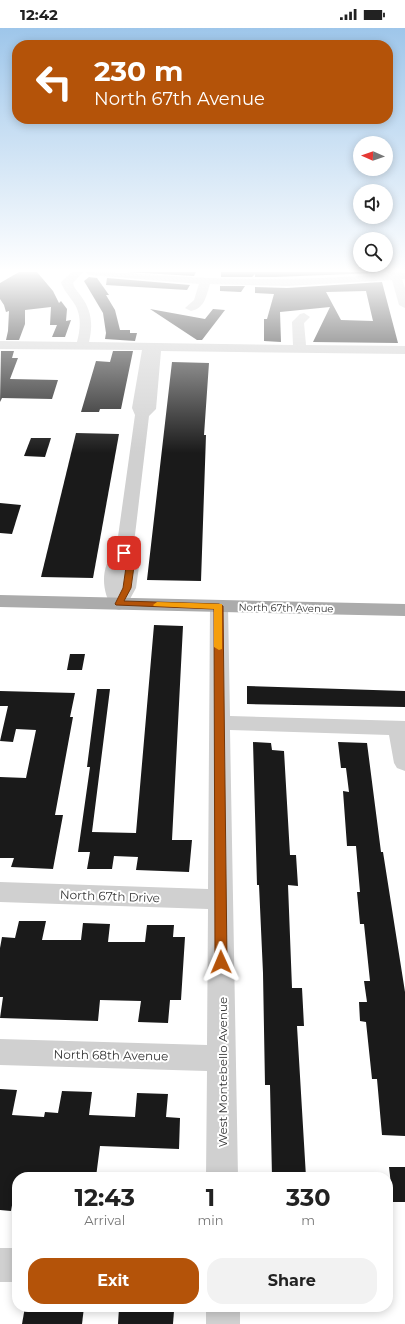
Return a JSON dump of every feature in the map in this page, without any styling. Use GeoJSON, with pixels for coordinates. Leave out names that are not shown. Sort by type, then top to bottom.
{"type":"FeatureCollection","features":[{"type":"Feature","properties":{"kind":"main road","name":"North 67th Avenue"},"geometry":{"type":"LineString","coordinates":[[0,601],[405,610]]}},
{"type":"Feature","properties":{"kind":"street"},"geometry":{"type":"LineString","coordinates":[[82,346],[86,332]]}},
{"type":"Feature","properties":{"kind":"street"},"geometry":{"type":"LineString","coordinates":[[299,332],[300,349]]}},
{"type":"Feature","properties":{"kind":"street"},"geometry":{"type":"LineString","coordinates":[[0,345],[405,350]]}},
{"type":"Feature","properties":{"kind":"street"},"geometry":{"type":"LineString","coordinates":[[119,604],[127,588],[131,559],[124,553],[142,415],[149,409],[156,352],[152,347]]}},
{"type":"Feature","properties":{"kind":"street","name":"West Montebello Avenue"},"geometry":{"type":"LineString","coordinates":[[219,606],[222,1172]]}},
{"type":"Feature","properties":{"kind":"street"},"geometry":{"type":"LineString","coordinates":[[219,723],[402,728],[405,763]]}},
{"type":"Feature","properties":{"kind":"street","name":"North 67th Drive"},"geometry":{"type":"LineString","coordinates":[[0,892],[220,899]]}},
{"type":"Feature","properties":{"kind":"street","name":"North 68th Avenue"},"geometry":{"type":"LineString","coordinates":[[0,1052],[222,1058]]}},
{"type":"Feature","properties":{"kind":"street"},"geometry":{"type":"LineString","coordinates":[[0,1265],[12,1265]]}},
{"type":"Feature","properties":{"kind":"street"},"geometry":{"type":"LineString","coordinates":[[222,1312],[223,1324]]}},
{"type":"Feature","properties":{"kind":"building"},"geometry":{"type":"Polygon","coordinates":[[[8,332],[22,332],[19,340],[6,340],[8,332]]]}},
{"type":"Feature","properties":{"kind":"building"},"geometry":{"type":"Polygon","coordinates":[[[54,332],[67,332],[65,337],[52,337],[54,332]]]}},
{"type":"Feature","properties":{"kind":"building"},"geometry":{"type":"Polygon","coordinates":[[[186,332],[208,332],[202,340],[197,340],[186,332]]]}},
{"type":"Feature","properties":{"kind":"building"},"geometry":{"type":"Polygon","coordinates":[[[264,332],[281,332],[281,342],[264,341],[264,332]]]}},
{"type":"Feature","properties":{"kind":"building"},"geometry":{"type":"Polygon","coordinates":[[[318,332],[395,332],[398,343],[313,342],[318,332]]]}},
{"type":"Feature","properties":{"kind":"building"},"geometry":{"type":"Polygon","coordinates":[[[106,333],[137,333],[135,341],[105,339],[106,333]]]}},
{"type":"Feature","properties":{"kind":"building"},"geometry":{"type":"Polygon","coordinates":[[[1,351],[14,351],[12,358],[18,358],[10,379],[58,380],[52,399],[2,398],[0,402],[1,351]]]}},
{"type":"Feature","properties":{"kind":"building"},"geometry":{"type":"Polygon","coordinates":[[[113,351],[133,351],[121,409],[100,409],[99,412],[81,412],[96,361],[110,362],[113,351]]]}},
{"type":"Feature","properties":{"kind":"building"},"geometry":{"type":"Polygon","coordinates":[[[172,362],[209,363],[204,435],[206,435],[201,581],[147,580],[172,362]]]}},
{"type":"Feature","properties":{"kind":"building"},"geometry":{"type":"Polygon","coordinates":[[[76,433],[119,434],[93,578],[41,577],[76,433]]]}},
{"type":"Feature","properties":{"kind":"building"},"geometry":{"type":"Polygon","coordinates":[[[31,438],[51,438],[45,457],[24,456],[31,438]]]}},
{"type":"Feature","properties":{"kind":"building"},"geometry":{"type":"Polygon","coordinates":[[[0,503],[21,505],[12,534],[0,533],[0,503]]]}},
{"type":"Feature","properties":{"kind":"building"},"geometry":{"type":"Polygon","coordinates":[[[154,625],[183,626],[172,840],[192,840],[189,872],[136,870],[138,857],[114,856],[112,869],[87,869],[90,852],[78,852],[90,767],[87,767],[97,689],[110,689],[92,832],[136,833],[154,625]]]}},
{"type":"Feature","properties":{"kind":"building"},"geometry":{"type":"Polygon","coordinates":[[[70,654],[85,654],[82,670],[67,670],[70,654]]]}},
{"type":"Feature","properties":{"kind":"building"},"geometry":{"type":"Polygon","coordinates":[[[247,686],[405,691],[405,707],[247,704],[247,686]]]}},
{"type":"Feature","properties":{"kind":"building"},"geometry":{"type":"Polygon","coordinates":[[[0,691],[75,693],[70,717],[73,717],[55,815],[63,815],[53,869],[11,867],[14,858],[0,858],[0,777],[26,778],[36,730],[16,729],[13,742],[0,741],[8,706],[0,706],[0,691]]]}},
{"type":"Feature","properties":{"kind":"building"},"geometry":{"type":"Polygon","coordinates":[[[253,742],[271,743],[272,750],[284,751],[290,855],[296,855],[298,886],[288,885],[292,988],[302,988],[304,1026],[297,1026],[306,1172],[272,1172],[270,1085],[265,1085],[263,973],[259,885],[257,885],[253,742]]]}},
{"type":"Feature","properties":{"kind":"building"},"geometry":{"type":"Polygon","coordinates":[[[338,742],[367,743],[381,852],[383,852],[405,992],[405,1136],[382,1135],[377,1079],[372,1079],[366,1022],[360,1021],[359,1002],[367,1002],[364,981],[370,981],[364,924],[360,924],[357,892],[360,892],[356,846],[347,846],[343,791],[349,792],[346,768],[341,768],[338,742]]]}},
{"type":"Feature","properties":{"kind":"building"},"geometry":{"type":"Polygon","coordinates":[[[19,921],[46,921],[42,940],[81,940],[83,923],[110,924],[108,942],[145,942],[147,925],[174,925],[173,937],[185,937],[181,1000],[170,1000],[168,1023],[138,1022],[141,1001],[100,1000],[98,1021],[0,1018],[3,997],[0,997],[0,948],[2,937],[15,938],[19,921]]]}},
{"type":"Feature","properties":{"kind":"building"},"geometry":{"type":"Polygon","coordinates":[[[0,1089],[17,1090],[12,1115],[44,1117],[45,1112],[58,1113],[62,1091],[92,1092],[89,1115],[135,1117],[137,1093],[168,1094],[166,1117],[180,1118],[179,1149],[100,1146],[97,1172],[12,1172],[11,1211],[0,1210],[0,1089]]]}},
{"type":"Feature","properties":{"kind":"building"},"geometry":{"type":"Polygon","coordinates":[[[389,1167],[405,1167],[405,1202],[393,1202],[393,1172],[390,1172],[389,1167]]]}},
{"type":"Feature","properties":{"kind":"building"},"geometry":{"type":"Polygon","coordinates":[[[24,1312],[83,1312],[82,1324],[22,1324],[24,1312]]]}},
{"type":"Feature","properties":{"kind":"building"},"geometry":{"type":"Polygon","coordinates":[[[119,1312],[174,1312],[173,1324],[118,1324],[119,1312]]]}},
{"type":"Feature","properties":{"kind":"slow traffic"},"geometry":{"type":"LineString","coordinates":[[157,605],[219,606],[219,647]]}},
{"type":"Feature","properties":{"kind":"route"},"geometry":{"type":"LineString","coordinates":[[124,553],[131,559],[127,588],[119,604],[219,606],[221,962]]}}]}
